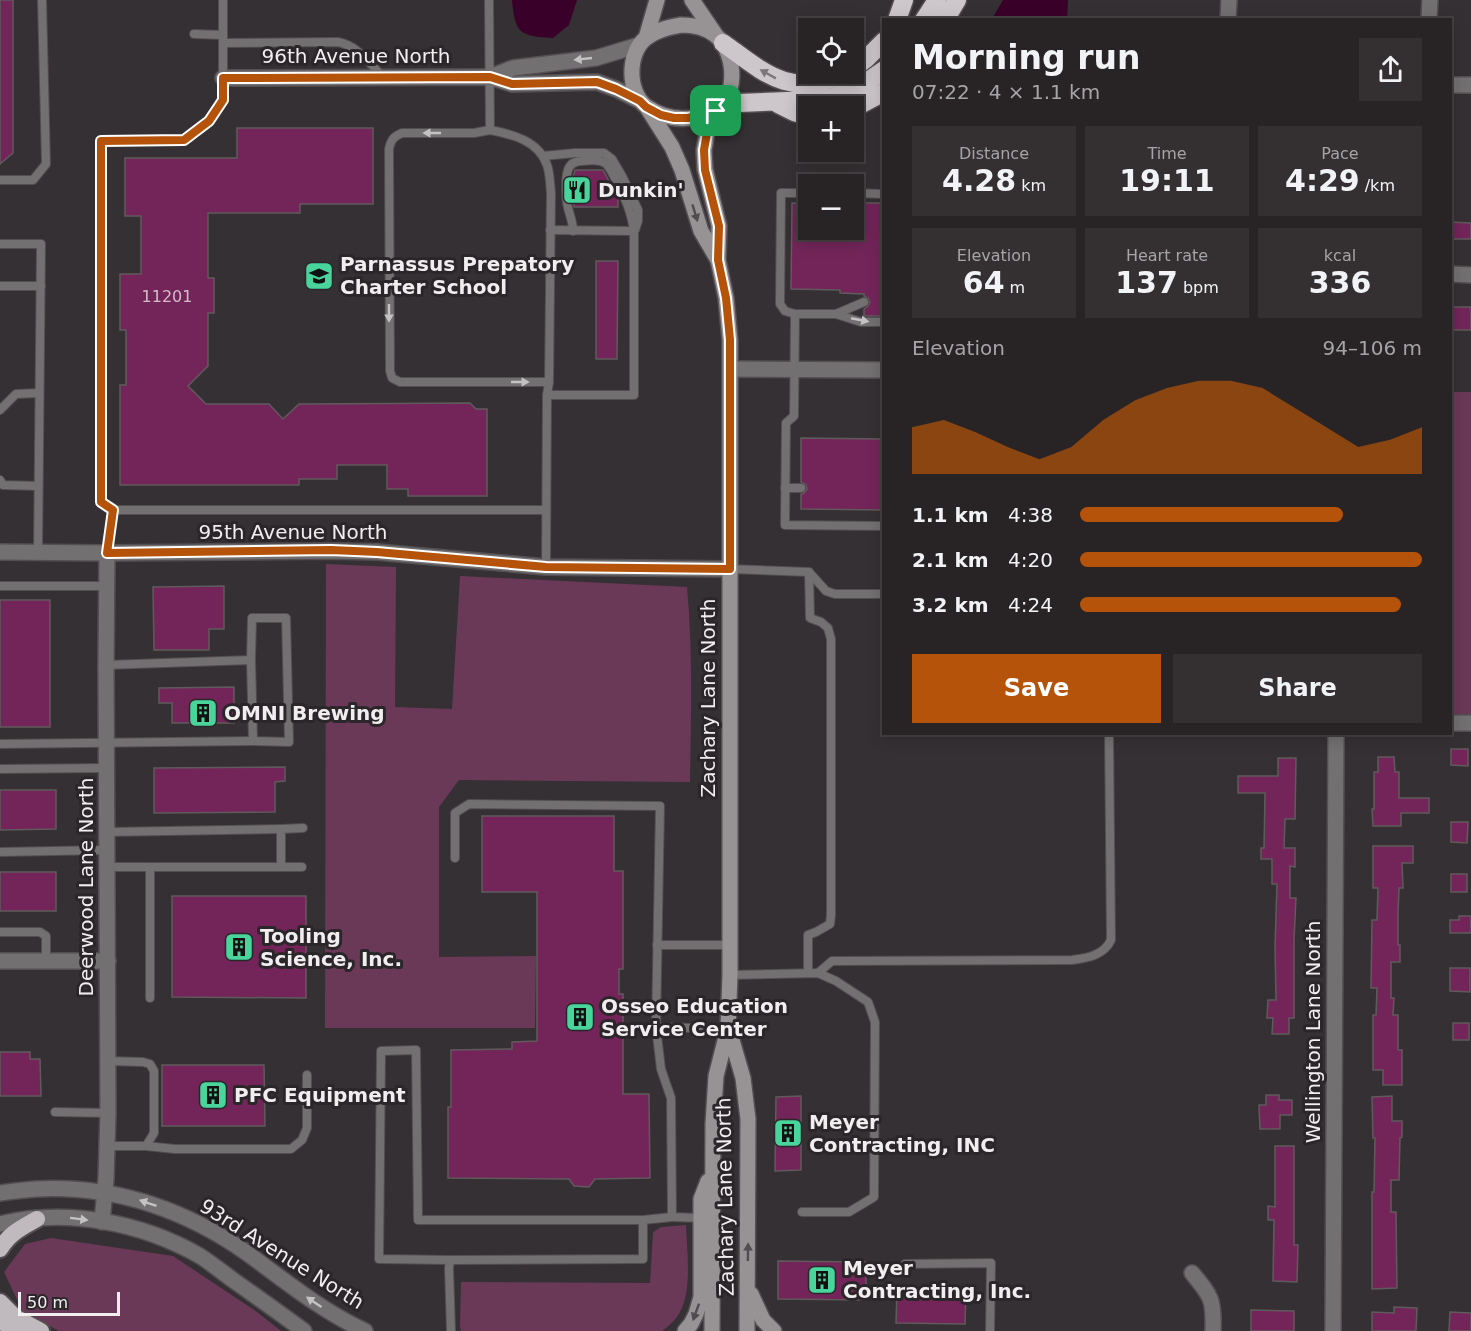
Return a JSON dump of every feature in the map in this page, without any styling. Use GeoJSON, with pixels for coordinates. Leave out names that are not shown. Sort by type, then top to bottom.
{"type":"FeatureCollection","features":[{"type":"Feature","properties":{"kind":"highway"},"geometry":{"type":"LineString","coordinates":[[898,18],[904,0]]}},
{"type":"Feature","properties":{"kind":"highway"},"geometry":{"type":"LineString","coordinates":[[925,18],[937,0]]}},
{"type":"Feature","properties":{"kind":"highway"},"geometry":{"type":"LineString","coordinates":[[946,18],[957,0]]}},
{"type":"Feature","properties":{"kind":"highway"},"geometry":{"type":"LineString","coordinates":[[720,40],[767,75],[798,84]]}},
{"type":"Feature","properties":{"kind":"highway"},"geometry":{"type":"LineString","coordinates":[[864,60],[882,43]]}},
{"type":"Feature","properties":{"kind":"highway"},"geometry":{"type":"LineString","coordinates":[[718,108],[739,102],[812,100],[833,97],[861,86],[882,71]]}},
{"type":"Feature","properties":{"kind":"highway"},"geometry":{"type":"LineString","coordinates":[[864,103],[882,93]]}},
{"type":"Feature","properties":{"kind":"highway"},"geometry":{"type":"LineString","coordinates":[[774,102],[798,113]]}},
{"type":"Feature","properties":{"kind":"highway"},"geometry":{"type":"LineString","coordinates":[[0,1249],[13,1233],[37,1219]]}},
{"type":"Feature","properties":{"kind":"highway"},"geometry":{"type":"LineString","coordinates":[[0,1302],[15,1317],[41,1331]]}},
{"type":"Feature","properties":{"kind":"highway"},"geometry":{"type":"LineString","coordinates":[[0,1321],[17,1331]]}},
{"type":"Feature","properties":{"kind":"main road"},"geometry":{"type":"LineString","coordinates":[[657,0],[634,58],[632,72],[636,94],[643,104],[661,115],[674,118],[688,118],[718,108],[727,97],[732,74],[730,58],[692,0]]}},
{"type":"Feature","properties":{"kind":"main road"},"geometry":{"type":"LineString","coordinates":[[642,42],[657,31],[681,25],[692,25],[705,29],[720,40]]}},
{"type":"Feature","properties":{"kind":"main road","name":"Zachary Lane North"},"geometry":{"type":"LineString","coordinates":[[643,104],[672,147],[682,170],[701,231],[718,260]]}},
{"type":"Feature","properties":{"kind":"main road","name":"Zachary Lane North"},"geometry":{"type":"LineString","coordinates":[[712,1331],[706,1218],[701,1199],[712,1173],[716,1076],[728,1029],[730,975],[731,369],[728,320],[718,260],[719,226],[705,170],[704,150],[707,133],[718,108]]}},
{"type":"Feature","properties":{"kind":"main road","name":"Zachary Lane North"},"geometry":{"type":"LineString","coordinates":[[728,1029],[743,1078],[748,1119],[747,1331]]}},
{"type":"Feature","properties":{"kind":"main road"},"geometry":{"type":"LineString","coordinates":[[685,1331],[696,1314],[701,1297],[706,1218]]}},
{"type":"Feature","properties":{"kind":"main road"},"geometry":{"type":"LineString","coordinates":[[747,1284],[763,1320],[774,1331]]}},
{"type":"Feature","properties":{"kind":"street"},"geometry":{"type":"LineString","coordinates":[[1228,0],[1228,18]]}},
{"type":"Feature","properties":{"kind":"street"},"geometry":{"type":"LineString","coordinates":[[1430,0],[1430,18]]}},
{"type":"Feature","properties":{"kind":"street","name":"96th Avenue North"},"geometry":{"type":"LineString","coordinates":[[490,77],[513,68],[596,58],[642,42]]}},
{"type":"Feature","properties":{"kind":"street","name":"96th Avenue North"},"geometry":{"type":"LineString","coordinates":[[223,78],[490,77],[512,84],[597,82],[616,89],[643,104]]}},
{"type":"Feature","properties":{"kind":"street"},"geometry":{"type":"LineString","coordinates":[[1452,85],[1471,85]]}},
{"type":"Feature","properties":{"kind":"street"},"geometry":{"type":"LineString","coordinates":[[1452,274],[1471,274]]}},
{"type":"Feature","properties":{"kind":"street"},"geometry":{"type":"LineString","coordinates":[[731,369],[882,370]]}},
{"type":"Feature","properties":{"kind":"street","name":"95th Avenue North"},"geometry":{"type":"LineString","coordinates":[[0,552],[331,550],[546,567],[730,569]]}},
{"type":"Feature","properties":{"kind":"street","name":"Deerwood Lane North"},"geometry":{"type":"LineString","coordinates":[[102,1222],[108,1113],[107,553]]}},
{"type":"Feature","properties":{"kind":"street"},"geometry":{"type":"LineString","coordinates":[[1452,723],[1471,723]]}},
{"type":"Feature","properties":{"kind":"street","name":"Wellington Lane North"},"geometry":{"type":"LineString","coordinates":[[1333,1331],[1336,735]]}},
{"type":"Feature","properties":{"kind":"street"},"geometry":{"type":"LineString","coordinates":[[0,961],[108,961]]}},
{"type":"Feature","properties":{"kind":"street","name":"93rd Avenue North"},"geometry":{"type":"LineString","coordinates":[[0,1193],[36,1189],[105,1192],[138,1199],[166,1209],[213,1231],[310,1300],[365,1331]]}},
{"type":"Feature","properties":{"kind":"street"},"geometry":{"type":"LineString","coordinates":[[0,1224],[67,1217],[138,1229],[174,1243],[201,1257],[304,1331]]}},
{"type":"Feature","properties":{"kind":"street"},"geometry":{"type":"LineString","coordinates":[[1192,1273],[1212,1299],[1213,1331]]}},
{"type":"Feature","properties":{"kind":"lane"},"geometry":{"type":"LineString","coordinates":[[0,180],[33,180],[45,164],[42,0]]}},
{"type":"Feature","properties":{"kind":"lane"},"geometry":{"type":"LineString","coordinates":[[223,0],[223,100],[209,121],[184,140],[101,141],[101,502],[113,510],[546,510]]}},
{"type":"Feature","properties":{"kind":"lane"},"geometry":{"type":"LineString","coordinates":[[489,0],[490,130]]}},
{"type":"Feature","properties":{"kind":"lane"},"geometry":{"type":"LineString","coordinates":[[194,34],[223,39],[348,44],[355,48],[382,77]]}},
{"type":"Feature","properties":{"kind":"lane"},"geometry":{"type":"LineString","coordinates":[[546,567],[547,395],[549,382],[551,193],[548,166],[535,147],[504,132],[490,130],[474,133],[402,133],[395,136],[389,149],[390,371],[392,378],[400,382],[549,382]]}},
{"type":"Feature","properties":{"kind":"lane"},"geometry":{"type":"LineString","coordinates":[[543,156],[604,153],[612,159],[638,210],[638,221],[634,231]]}},
{"type":"Feature","properties":{"kind":"lane"},"geometry":{"type":"LineString","coordinates":[[547,395],[634,395],[634,231],[630,212],[609,166],[600,161],[580,161],[570,165],[566,174],[568,208],[573,222],[573,231]]}},
{"type":"Feature","properties":{"kind":"lane"},"geometry":{"type":"LineString","coordinates":[[798,193],[781,193],[780,304],[785,310],[795,314],[836,314],[861,322],[882,322]]}},
{"type":"Feature","properties":{"kind":"lane"},"geometry":{"type":"LineString","coordinates":[[864,193],[882,194]]}},
{"type":"Feature","properties":{"kind":"lane"},"geometry":{"type":"LineString","coordinates":[[550,230],[634,231]]}},
{"type":"Feature","properties":{"kind":"lane"},"geometry":{"type":"LineString","coordinates":[[0,244],[41,244],[38,552]]}},
{"type":"Feature","properties":{"kind":"lane"},"geometry":{"type":"LineString","coordinates":[[0,286],[41,286]]}},
{"type":"Feature","properties":{"kind":"lane"},"geometry":{"type":"LineString","coordinates":[[836,314],[864,302]]}},
{"type":"Feature","properties":{"kind":"lane"},"geometry":{"type":"LineString","coordinates":[[795,314],[794,416],[786,423],[785,525],[882,526]]}},
{"type":"Feature","properties":{"kind":"lane"},"geometry":{"type":"LineString","coordinates":[[0,410],[16,394],[39,393]]}},
{"type":"Feature","properties":{"kind":"lane"},"geometry":{"type":"LineString","coordinates":[[0,480],[3,484],[38,486]]}},
{"type":"Feature","properties":{"kind":"lane"},"geometry":{"type":"LineString","coordinates":[[785,488],[801,488]]}},
{"type":"Feature","properties":{"kind":"lane"},"geometry":{"type":"LineString","coordinates":[[107,553],[113,510]]}},
{"type":"Feature","properties":{"kind":"lane"},"geometry":{"type":"LineString","coordinates":[[730,569],[809,572],[826,591],[835,594],[882,594]]}},
{"type":"Feature","properties":{"kind":"lane"},"geometry":{"type":"LineString","coordinates":[[808,973],[808,935],[830,924],[831,915],[831,639],[828,628],[821,622],[810,618],[809,572]]}},
{"type":"Feature","properties":{"kind":"lane"},"geometry":{"type":"LineString","coordinates":[[0,586],[106,585]]}},
{"type":"Feature","properties":{"kind":"lane"},"geometry":{"type":"LineString","coordinates":[[0,744],[289,742],[286,618],[252,618],[253,741]]}},
{"type":"Feature","properties":{"kind":"lane"},"geometry":{"type":"LineString","coordinates":[[106,665],[252,660]]}},
{"type":"Feature","properties":{"kind":"lane"},"geometry":{"type":"LineString","coordinates":[[818,973],[832,961],[1072,960],[1088,958],[1108,947],[1111,940],[1109,735]]}},
{"type":"Feature","properties":{"kind":"lane"},"geometry":{"type":"LineString","coordinates":[[0,769],[106,768]]}},
{"type":"Feature","properties":{"kind":"lane"},"geometry":{"type":"LineString","coordinates":[[455,858],[455,813],[470,804],[660,806],[656,1027],[661,1069],[671,1098],[672,1217]]}},
{"type":"Feature","properties":{"kind":"lane"},"geometry":{"type":"LineString","coordinates":[[107,832],[303,828]]}},
{"type":"Feature","properties":{"kind":"lane"},"geometry":{"type":"LineString","coordinates":[[281,829],[281,867]]}},
{"type":"Feature","properties":{"kind":"lane"},"geometry":{"type":"LineString","coordinates":[[0,852],[107,850]]}},
{"type":"Feature","properties":{"kind":"lane"},"geometry":{"type":"LineString","coordinates":[[107,867],[302,867]]}},
{"type":"Feature","properties":{"kind":"lane"},"geometry":{"type":"LineString","coordinates":[[150,867],[150,998]]}},
{"type":"Feature","properties":{"kind":"lane"},"geometry":{"type":"LineString","coordinates":[[0,932],[40,932],[45,936],[45,961]]}},
{"type":"Feature","properties":{"kind":"lane"},"geometry":{"type":"LineString","coordinates":[[657,945],[729,945]]}},
{"type":"Feature","properties":{"kind":"lane"},"geometry":{"type":"LineString","coordinates":[[730,975],[818,973],[836,981],[868,1002],[875,1022],[874,1197],[849,1212],[802,1212]]}},
{"type":"Feature","properties":{"kind":"lane"},"geometry":{"type":"LineString","coordinates":[[656,1027],[728,1029]]}},
{"type":"Feature","properties":{"kind":"lane"},"geometry":{"type":"LineString","coordinates":[[643,1220],[643,1259],[379,1259],[381,1051],[416,1050],[418,1220],[706,1218]]}},
{"type":"Feature","properties":{"kind":"lane"},"geometry":{"type":"LineString","coordinates":[[108,1061],[150,1064],[153,1071],[154,1132],[146,1146]]}},
{"type":"Feature","properties":{"kind":"lane"},"geometry":{"type":"LineString","coordinates":[[107,1146],[175,1149],[291,1149],[302,1140],[307,1128],[307,1075]]}},
{"type":"Feature","properties":{"kind":"lane"},"geometry":{"type":"LineString","coordinates":[[55,1112],[108,1113]]}},
{"type":"Feature","properties":{"kind":"lane"},"geometry":{"type":"LineString","coordinates":[[450,1260],[451,1331]]}},
{"type":"Feature","properties":{"kind":"lane"},"geometry":{"type":"LineString","coordinates":[[905,1264],[992,1263],[990,1331]]}},
{"type":"Feature","properties":{"kind":"shaded area"},"geometry":{"type":"Polygon","coordinates":[[[512,0],[577,0],[569,25],[553,38],[533,36],[521,31],[515,20],[512,0]]]}},
{"type":"Feature","properties":{"kind":"shaded area"},"geometry":{"type":"Polygon","coordinates":[[[1003,0],[1068,0],[1067,18],[993,18],[1003,0]]]}},
{"type":"Feature","properties":{"kind":"shaded area"},"geometry":{"type":"Polygon","coordinates":[[[1452,392],[1471,392],[1471,716],[1452,716],[1452,392]]]}},
{"type":"Feature","properties":{"kind":"shaded area"},"geometry":{"type":"Polygon","coordinates":[[[326,564],[396,567],[395,707],[452,709],[460,576],[687,587],[691,660],[690,782],[459,780],[439,807],[439,957],[536,956],[535,1028],[325,1028],[326,564]]]}},
{"type":"Feature","properties":{"kind":"shaded area"},"geometry":{"type":"Polygon","coordinates":[[[686,1225],[687,1291],[681,1310],[662,1331],[461,1331],[461,1282],[650,1283],[653,1232],[661,1227],[686,1225]]]}},
{"type":"Feature","properties":{"kind":"shaded area"},"geometry":{"type":"Polygon","coordinates":[[[51,1238],[173,1256],[257,1312],[281,1331],[59,1331],[23,1312],[4,1272],[25,1244],[51,1238]]]}},
{"type":"Feature","properties":{"kind":"building"},"geometry":{"type":"Polygon","coordinates":[[[0,0],[13,0],[13,153],[0,164],[0,0]]]}},
{"type":"Feature","properties":{"kind":"building","name":"Parnassus Prepatory Charter School"},"geometry":{"type":"Polygon","coordinates":[[[237,128],[373,128],[373,204],[300,204],[300,213],[208,213],[208,278],[214,278],[214,313],[208,313],[208,366],[188,386],[206,404],[269,404],[283,419],[299,404],[470,403],[476,409],[487,409],[487,496],[408,496],[408,489],[387,489],[387,465],[337,465],[337,479],[299,479],[299,485],[120,485],[120,385],[126,385],[126,330],[120,330],[120,274],[141,274],[141,216],[125,216],[125,158],[237,158],[237,128]]]}},
{"type":"Feature","properties":{"kind":"building"},"geometry":{"type":"Polygon","coordinates":[[[575,170],[603,170],[618,198],[618,207],[574,207],[575,170]]]}},
{"type":"Feature","properties":{"kind":"building"},"geometry":{"type":"Polygon","coordinates":[[[792,203],[798,203],[798,240],[864,240],[864,203],[882,203],[882,316],[864,316],[864,309],[870,302],[868,298],[864,294],[840,293],[840,290],[791,289],[792,203]]]}},
{"type":"Feature","properties":{"kind":"building"},"geometry":{"type":"Polygon","coordinates":[[[1452,222],[1471,223],[1471,239],[1452,239],[1452,222]]]}},
{"type":"Feature","properties":{"kind":"building"},"geometry":{"type":"Polygon","coordinates":[[[596,261],[618,261],[617,359],[596,359],[596,261]]]}},
{"type":"Feature","properties":{"kind":"building"},"geometry":{"type":"Polygon","coordinates":[[[1452,307],[1471,307],[1471,330],[1452,330],[1452,307]]]}},
{"type":"Feature","properties":{"kind":"building"},"geometry":{"type":"Polygon","coordinates":[[[801,438],[882,439],[882,510],[801,509],[801,494],[807,489],[806,485],[801,482],[801,438]]]}},
{"type":"Feature","properties":{"kind":"building"},"geometry":{"type":"Polygon","coordinates":[[[224,586],[224,629],[209,629],[209,650],[154,650],[153,587],[224,586]]]}},
{"type":"Feature","properties":{"kind":"building"},"geometry":{"type":"Polygon","coordinates":[[[0,600],[50,600],[50,727],[0,727],[0,600]]]}},
{"type":"Feature","properties":{"kind":"building","name":"OMNI Brewing"},"geometry":{"type":"Polygon","coordinates":[[[234,687],[234,723],[172,723],[172,703],[159,703],[159,688],[234,687]]]}},
{"type":"Feature","properties":{"kind":"building"},"geometry":{"type":"Polygon","coordinates":[[[1451,749],[1468,749],[1468,766],[1451,765],[1451,749]]]}},
{"type":"Feature","properties":{"kind":"building"},"geometry":{"type":"Polygon","coordinates":[[[1378,757],[1394,757],[1395,772],[1399,772],[1399,798],[1429,798],[1429,813],[1401,813],[1401,826],[1373,826],[1374,772],[1378,772],[1378,757]]]}},
{"type":"Feature","properties":{"kind":"building"},"geometry":{"type":"Polygon","coordinates":[[[1278,758],[1296,758],[1295,819],[1285,819],[1284,848],[1295,848],[1295,867],[1290,866],[1290,898],[1296,898],[1294,1018],[1289,1018],[1289,1034],[1272,1034],[1273,1018],[1267,1018],[1268,1000],[1276,1000],[1277,884],[1272,884],[1272,859],[1261,859],[1261,848],[1264,848],[1265,793],[1238,793],[1238,776],[1278,776],[1278,758]]]}},
{"type":"Feature","properties":{"kind":"building"},"geometry":{"type":"Polygon","coordinates":[[[285,767],[285,781],[275,782],[275,812],[154,813],[154,768],[285,767]]]}},
{"type":"Feature","properties":{"kind":"building"},"geometry":{"type":"Polygon","coordinates":[[[0,790],[56,790],[56,829],[0,830],[0,790]]]}},
{"type":"Feature","properties":{"kind":"building","name":"Osseo Education Service Center"},"geometry":{"type":"Polygon","coordinates":[[[482,816],[614,816],[614,871],[623,871],[623,969],[619,969],[619,994],[623,994],[623,1094],[649,1094],[650,1178],[595,1179],[589,1187],[574,1186],[569,1179],[448,1178],[451,1050],[512,1049],[512,1042],[537,1041],[537,892],[482,892],[482,816]]]}},
{"type":"Feature","properties":{"kind":"building"},"geometry":{"type":"Polygon","coordinates":[[[1451,822],[1468,822],[1467,843],[1451,842],[1451,822]]]}},
{"type":"Feature","properties":{"kind":"building"},"geometry":{"type":"Polygon","coordinates":[[[1373,846],[1413,846],[1413,863],[1402,863],[1403,888],[1399,888],[1400,962],[1391,962],[1391,998],[1394,998],[1393,1015],[1398,1015],[1398,1050],[1402,1050],[1402,1085],[1383,1085],[1383,1070],[1373,1070],[1373,1015],[1376,1015],[1377,988],[1371,988],[1372,920],[1377,920],[1378,888],[1373,888],[1373,846]]]}},
{"type":"Feature","properties":{"kind":"building"},"geometry":{"type":"Polygon","coordinates":[[[0,872],[56,872],[56,911],[0,911],[0,872]]]}},
{"type":"Feature","properties":{"kind":"building"},"geometry":{"type":"Polygon","coordinates":[[[1451,874],[1467,874],[1467,892],[1451,892],[1451,874]]]}},
{"type":"Feature","properties":{"kind":"building","name":"Tooling Science, Inc."},"geometry":{"type":"Polygon","coordinates":[[[172,896],[306,896],[306,998],[172,997],[172,896]]]}},
{"type":"Feature","properties":{"kind":"building"},"geometry":{"type":"Polygon","coordinates":[[[1459,916],[1471,916],[1471,933],[1450,933],[1450,920],[1459,920],[1459,916]]]}},
{"type":"Feature","properties":{"kind":"building"},"geometry":{"type":"Polygon","coordinates":[[[1450,968],[1470,968],[1470,992],[1450,991],[1450,968]]]}},
{"type":"Feature","properties":{"kind":"building"},"geometry":{"type":"Polygon","coordinates":[[[1453,1023],[1469,1023],[1469,1040],[1453,1040],[1453,1023]]]}},
{"type":"Feature","properties":{"kind":"building"},"geometry":{"type":"Polygon","coordinates":[[[0,1052],[30,1052],[30,1059],[40,1059],[41,1096],[0,1096],[0,1052]]]}},
{"type":"Feature","properties":{"kind":"building","name":"PFC Equipment"},"geometry":{"type":"Polygon","coordinates":[[[162,1065],[264,1065],[265,1126],[162,1126],[162,1065]]]}},
{"type":"Feature","properties":{"kind":"building"},"geometry":{"type":"Polygon","coordinates":[[[1266,1095],[1279,1095],[1279,1100],[1292,1100],[1292,1115],[1280,1115],[1280,1129],[1260,1129],[1259,1105],[1266,1105],[1266,1095]]]}},
{"type":"Feature","properties":{"kind":"building","name":"Meyer Contracting, INC"},"geometry":{"type":"Polygon","coordinates":[[[801,1096],[801,1170],[775,1171],[776,1097],[801,1096]]]}},
{"type":"Feature","properties":{"kind":"building"},"geometry":{"type":"Polygon","coordinates":[[[1392,1096],[1392,1121],[1402,1121],[1399,1180],[1391,1180],[1391,1212],[1396,1212],[1397,1288],[1372,1289],[1372,1192],[1374,1192],[1375,1138],[1373,1138],[1372,1097],[1392,1096]]]}},
{"type":"Feature","properties":{"kind":"building"},"geometry":{"type":"Polygon","coordinates":[[[1275,1146],[1294,1146],[1294,1245],[1298,1245],[1297,1282],[1273,1281],[1274,1220],[1268,1220],[1268,1206],[1275,1207],[1275,1146]]]}},
{"type":"Feature","properties":{"kind":"building","name":"Meyer Contracting, Inc."},"geometry":{"type":"Polygon","coordinates":[[[778,1261],[866,1262],[866,1300],[778,1299],[778,1261]]]}},
{"type":"Feature","properties":{"kind":"building","name":"Meyer Contracting, Inc."},"geometry":{"type":"Polygon","coordinates":[[[897,1290],[966,1291],[965,1324],[896,1323],[897,1290]]]}},
{"type":"Feature","properties":{"kind":"building"},"geometry":{"type":"Polygon","coordinates":[[[1394,1307],[1417,1308],[1416,1331],[1372,1331],[1372,1312],[1394,1313],[1394,1307]]]}},
{"type":"Feature","properties":{"kind":"building"},"geometry":{"type":"Polygon","coordinates":[[[1251,1310],[1294,1311],[1294,1331],[1251,1331],[1251,1310]]]}},
{"type":"Feature","properties":{"kind":"building"},"geometry":{"type":"Polygon","coordinates":[[[1450,1312],[1471,1313],[1471,1331],[1449,1331],[1450,1312]]]}},
{"type":"Feature","properties":{"kind":"place","name":"Dunkin'"},"geometry":{"type":"Point","coordinates":[577,190]}},
{"type":"Feature","properties":{"kind":"place","name":"Parnassus Prepatory Charter School"},"geometry":{"type":"Point","coordinates":[319,276]}},
{"type":"Feature","properties":{"kind":"place","name":"OMNI Brewing"},"geometry":{"type":"Point","coordinates":[203,713]}},
{"type":"Feature","properties":{"kind":"place","name":"Tooling Science, Inc."},"geometry":{"type":"Point","coordinates":[239,947]}},
{"type":"Feature","properties":{"kind":"place","name":"Osseo Education Service Center"},"geometry":{"type":"Point","coordinates":[580,1017]}},
{"type":"Feature","properties":{"kind":"place","name":"PFC Equipment"},"geometry":{"type":"Point","coordinates":[213,1095]}},
{"type":"Feature","properties":{"kind":"place","name":"Meyer Contracting, INC"},"geometry":{"type":"Point","coordinates":[788,1133]}},
{"type":"Feature","properties":{"kind":"place","name":"Meyer Contracting, Inc."},"geometry":{"type":"Point","coordinates":[822,1280]}},
{"type":"Feature","properties":{"kind":"route"},"geometry":{"type":"LineString","coordinates":[[490,77],[512,84],[597,82],[640,101],[661,115],[688,118],[716,111],[707,133],[704,150],[705,170],[719,226],[718,260],[726,298],[730,340],[730,569],[522,566],[377,552],[331,550],[107,553],[113,510],[101,502],[101,141],[184,140],[209,121],[223,100],[223,78],[490,77]]}}]}
